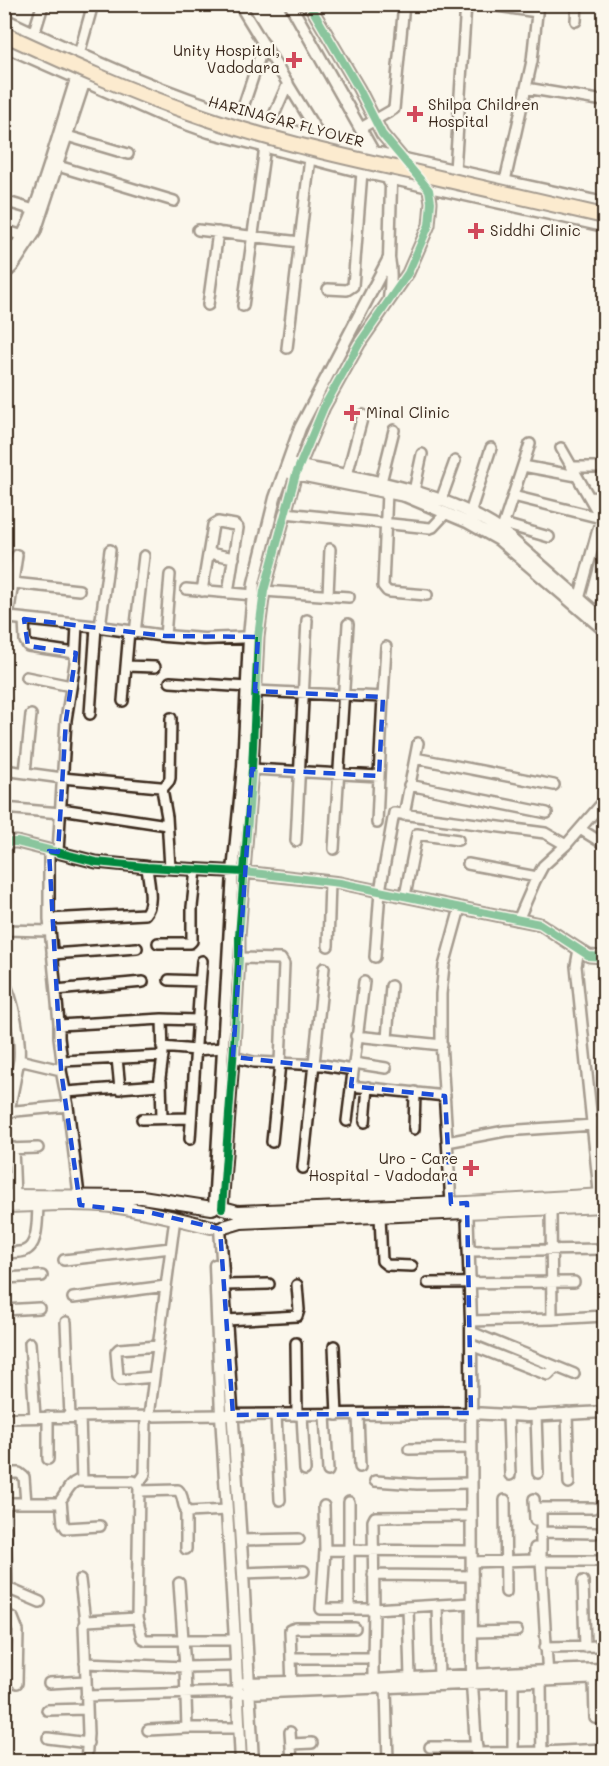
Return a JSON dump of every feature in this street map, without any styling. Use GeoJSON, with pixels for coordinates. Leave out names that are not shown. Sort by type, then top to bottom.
{"type":"FeatureCollection","features":[{"type":"Feature","properties":{"kind":"main road","name":"HARINAGAR FLYOVER"},"geometry":{"type":"LineString","coordinates":[[4,34],[136,93],[248,131],[308,148],[604,216]]}},
{"type":"Feature","properties":{"kind":"main road"},"geometry":{"type":"LineString","coordinates":[[10,1196],[80,1200],[156,1198],[238,1212],[451,1204],[467,1208],[551,1209],[602,1201]]}},
{"type":"Feature","properties":{"kind":"main road"},"geometry":{"type":"LineString","coordinates":[[4,1206],[38,1206],[80,1200],[217,1227],[241,1222],[380,1216],[467,1208],[602,1201]]}},
{"type":"Feature","properties":{"kind":"main road"},"geometry":{"type":"LineString","coordinates":[[217,1208],[226,1210],[228,1217],[217,1227],[206,1217],[207,1214],[217,1208]]}},
{"type":"Feature","properties":{"kind":"street"},"geometry":{"type":"LineString","coordinates":[[34,33],[43,4]]}},
{"type":"Feature","properties":{"kind":"street"},"geometry":{"type":"LineString","coordinates":[[4,274],[12,267],[33,237],[58,166],[86,57],[93,4]]}},
{"type":"Feature","properties":{"kind":"street"},"geometry":{"type":"LineString","coordinates":[[239,4],[321,138]]}},
{"type":"Feature","properties":{"kind":"street"},"geometry":{"type":"LineString","coordinates":[[290,4],[391,185],[389,301]]}},
{"type":"Feature","properties":{"kind":"street"},"geometry":{"type":"LineString","coordinates":[[361,128],[394,108],[404,4]]}},
{"type":"Feature","properties":{"kind":"street"},"geometry":{"type":"LineString","coordinates":[[455,170],[465,4]]}},
{"type":"Feature","properties":{"kind":"street"},"geometry":{"type":"LineString","coordinates":[[483,4],[538,8],[532,61],[505,181]]}},
{"type":"Feature","properties":{"kind":"street"},"geometry":{"type":"LineString","coordinates":[[576,21],[577,4]]}},
{"type":"Feature","properties":{"kind":"street"},"geometry":{"type":"LineString","coordinates":[[258,593],[254,583],[275,498],[357,346],[408,273],[429,225],[431,202],[429,190],[382,134],[311,5]]}},
{"type":"Feature","properties":{"kind":"street"},"geometry":{"type":"LineString","coordinates":[[4,19],[149,84],[240,116],[402,158],[604,203]]}},
{"type":"Feature","properties":{"kind":"street"},"geometry":{"type":"LineString","coordinates":[[240,116],[264,44]]}},
{"type":"Feature","properties":{"kind":"street"},"geometry":{"type":"LineString","coordinates":[[4,46],[158,114],[209,132],[362,172],[604,226]]}},
{"type":"Feature","properties":{"kind":"street"},"geometry":{"type":"LineString","coordinates":[[4,261],[24,236],[80,79]]}},
{"type":"Feature","properties":{"kind":"street"},"geometry":{"type":"LineString","coordinates":[[270,124],[288,83]]}},
{"type":"Feature","properties":{"kind":"street"},"geometry":{"type":"LineString","coordinates":[[526,88],[604,101]]}},
{"type":"Feature","properties":{"kind":"street"},"geometry":{"type":"LineString","coordinates":[[67,136],[128,154]]}},
{"type":"Feature","properties":{"kind":"street"},"geometry":{"type":"LineString","coordinates":[[243,306],[265,147]]}},
{"type":"Feature","properties":{"kind":"street"},"geometry":{"type":"LineString","coordinates":[[287,348],[310,158]]}},
{"type":"Feature","properties":{"kind":"street"},"geometry":{"type":"LineString","coordinates":[[58,166],[174,201]]}},
{"type":"Feature","properties":{"kind":"street"},"geometry":{"type":"LineString","coordinates":[[328,289],[347,290],[353,286],[362,172]]}},
{"type":"Feature","properties":{"kind":"street"},"geometry":{"type":"LineString","coordinates":[[4,201],[34,210]]}},
{"type":"Feature","properties":{"kind":"street"},"geometry":{"type":"LineString","coordinates":[[4,230],[24,236]]}},
{"type":"Feature","properties":{"kind":"street"},"geometry":{"type":"LineString","coordinates":[[198,230],[300,242]]}},
{"type":"Feature","properties":{"kind":"street"},"geometry":{"type":"LineString","coordinates":[[208,305],[218,232]]}},
{"type":"Feature","properties":{"kind":"street"},"geometry":{"type":"LineString","coordinates":[[217,1208],[239,958],[239,872],[243,767],[258,593],[285,513],[303,423],[389,258]]}},
{"type":"Feature","properties":{"kind":"street"},"geometry":{"type":"LineString","coordinates":[[347,341],[357,346]]}},
{"type":"Feature","properties":{"kind":"street"},"geometry":{"type":"LineString","coordinates":[[347,475],[363,415]]}},
{"type":"Feature","properties":{"kind":"street"},"geometry":{"type":"LineString","coordinates":[[394,430],[384,487],[383,586],[390,592],[427,595]]}},
{"type":"Feature","properties":{"kind":"street"},"geometry":{"type":"LineString","coordinates":[[502,532],[530,444]]}},
{"type":"Feature","properties":{"kind":"street"},"geometry":{"type":"LineString","coordinates":[[470,513],[491,448]]}},
{"type":"Feature","properties":{"kind":"street"},"geometry":{"type":"LineString","coordinates":[[561,448],[601,518],[579,599]]}},
{"type":"Feature","properties":{"kind":"street"},"geometry":{"type":"LineString","coordinates":[[414,491],[422,454]]}},
{"type":"Feature","properties":{"kind":"street"},"geometry":{"type":"LineString","coordinates":[[441,500],[455,461]]}},
{"type":"Feature","properties":{"kind":"street"},"geometry":{"type":"LineString","coordinates":[[523,466],[575,472],[604,467]]}},
{"type":"Feature","properties":{"kind":"street"},"geometry":{"type":"LineString","coordinates":[[292,469],[347,475],[384,487],[467,522],[502,532],[549,537]]}},
{"type":"Feature","properties":{"kind":"street"},"geometry":{"type":"LineString","coordinates":[[292,469],[414,491],[441,500],[486,521],[502,532],[601,617],[604,601]]}},
{"type":"Feature","properties":{"kind":"street"},"geometry":{"type":"LineString","coordinates":[[513,495],[601,518]]}},
{"type":"Feature","properties":{"kind":"street"},"geometry":{"type":"LineString","coordinates":[[589,497],[604,498]]}},
{"type":"Feature","properties":{"kind":"street"},"geometry":{"type":"LineString","coordinates":[[285,513],[432,528],[446,513]]}},
{"type":"Feature","properties":{"kind":"street"},"geometry":{"type":"LineString","coordinates":[[202,591],[208,553],[215,523],[218,522],[232,524],[238,528],[228,593]]}},
{"type":"Feature","properties":{"kind":"street"},"geometry":{"type":"LineString","coordinates":[[502,532],[604,630]]}},
{"type":"Feature","properties":{"kind":"street"},"geometry":{"type":"LineString","coordinates":[[328,596],[330,549]]}},
{"type":"Feature","properties":{"kind":"street"},"geometry":{"type":"LineString","coordinates":[[90,714],[98,627],[110,550]]}},
{"type":"Feature","properties":{"kind":"street"},"geometry":{"type":"LineString","coordinates":[[208,553],[234,558]]}},
{"type":"Feature","properties":{"kind":"street"},"geometry":{"type":"LineString","coordinates":[[17,555],[6,617],[165,636],[204,639],[254,637]]}},
{"type":"Feature","properties":{"kind":"street"},"geometry":{"type":"LineString","coordinates":[[123,701],[126,666],[144,556]]}},
{"type":"Feature","properties":{"kind":"street"},"geometry":{"type":"LineString","coordinates":[[165,636],[170,575]]}},
{"type":"Feature","properties":{"kind":"street"},"geometry":{"type":"LineString","coordinates":[[13,584],[80,590]]}},
{"type":"Feature","properties":{"kind":"street"},"geometry":{"type":"LineString","coordinates":[[186,589],[228,593],[349,597]]}},
{"type":"Feature","properties":{"kind":"street"},"geometry":{"type":"LineString","coordinates":[[24,619],[25,641],[28,646],[75,653]]}},
{"type":"Feature","properties":{"kind":"street"},"geometry":{"type":"LineString","coordinates":[[296,841],[307,620]]}},
{"type":"Feature","properties":{"kind":"street"},"geometry":{"type":"LineString","coordinates":[[334,849],[348,624]]}},
{"type":"Feature","properties":{"kind":"street"},"geometry":{"type":"LineString","coordinates":[[77,625],[66,720],[61,811],[54,851],[49,919],[62,1066],[80,1200]]}},
{"type":"Feature","properties":{"kind":"street"},"geometry":{"type":"LineString","coordinates":[[377,823],[386,647]]}},
{"type":"Feature","properties":{"kind":"street"},"geometry":{"type":"LineString","coordinates":[[126,666],[155,667]]}},
{"type":"Feature","properties":{"kind":"street"},"geometry":{"type":"LineString","coordinates":[[26,677],[71,686]]}},
{"type":"Feature","properties":{"kind":"street"},"geometry":{"type":"LineString","coordinates":[[170,682],[384,697]]}},
{"type":"Feature","properties":{"kind":"street"},"geometry":{"type":"LineString","coordinates":[[217,1208],[223,1048],[239,872],[252,769],[251,689]]}},
{"type":"Feature","properties":{"kind":"street"},"geometry":{"type":"LineString","coordinates":[[25,772],[31,715]]}},
{"type":"Feature","properties":{"kind":"street"},"geometry":{"type":"LineString","coordinates":[[170,868],[162,789],[170,778],[171,718]]}},
{"type":"Feature","properties":{"kind":"street"},"geometry":{"type":"LineString","coordinates":[[404,815],[418,742]]}},
{"type":"Feature","properties":{"kind":"street"},"geometry":{"type":"LineString","coordinates":[[415,758],[554,785]]}},
{"type":"Feature","properties":{"kind":"street"},"geometry":{"type":"LineString","coordinates":[[252,769],[379,776]]}},
{"type":"Feature","properties":{"kind":"street"},"geometry":{"type":"LineString","coordinates":[[4,770],[162,789]]}},
{"type":"Feature","properties":{"kind":"street"},"geometry":{"type":"LineString","coordinates":[[410,785],[547,813]]}},
{"type":"Feature","properties":{"kind":"street"},"geometry":{"type":"LineString","coordinates":[[518,920],[543,866],[566,845],[604,801]]}},
{"type":"Feature","properties":{"kind":"street"},"geometry":{"type":"LineString","coordinates":[[4,807],[61,811],[167,825]]}},
{"type":"Feature","properties":{"kind":"street"},"geometry":{"type":"LineString","coordinates":[[375,957],[380,891],[394,813],[545,833],[566,845]]}},
{"type":"Feature","properties":{"kind":"street"},"geometry":{"type":"LineString","coordinates":[[580,829],[604,844]]}},
{"type":"Feature","properties":{"kind":"street"},"geometry":{"type":"LineString","coordinates":[[405,896],[417,834],[458,840]]}},
{"type":"Feature","properties":{"kind":"street"},"geometry":{"type":"LineString","coordinates":[[4,842],[54,851],[96,862],[239,872],[330,882],[380,891],[540,924],[589,956],[604,957]]}},
{"type":"Feature","properties":{"kind":"street"},"geometry":{"type":"LineString","coordinates":[[468,864],[537,877]]}},
{"type":"Feature","properties":{"kind":"street"},"geometry":{"type":"LineString","coordinates":[[49,919],[145,914],[150,903],[147,867]]}},
{"type":"Feature","properties":{"kind":"street"},"geometry":{"type":"LineString","coordinates":[[158,943],[190,943],[192,940],[192,907],[196,870]]}},
{"type":"Feature","properties":{"kind":"street"},"geometry":{"type":"LineString","coordinates":[[328,946],[330,882]]}},
{"type":"Feature","properties":{"kind":"street"},"geometry":{"type":"LineString","coordinates":[[451,1204],[441,994],[444,966],[460,908]]}},
{"type":"Feature","properties":{"kind":"street"},"geometry":{"type":"LineString","coordinates":[[4,930],[50,931]]}},
{"type":"Feature","properties":{"kind":"street"},"geometry":{"type":"LineString","coordinates":[[52,954],[137,948]]}},
{"type":"Feature","properties":{"kind":"street"},"geometry":{"type":"LineString","coordinates":[[579,949],[576,966],[602,1201]]}},
{"type":"Feature","properties":{"kind":"street"},"geometry":{"type":"LineString","coordinates":[[239,958],[281,959],[284,964],[280,1063],[272,1142]]}},
{"type":"Feature","properties":{"kind":"street"},"geometry":{"type":"LineString","coordinates":[[190,1139],[202,961]]}},
{"type":"Feature","properties":{"kind":"street"},"geometry":{"type":"LineString","coordinates":[[303,1168],[324,968]]}},
{"type":"Feature","properties":{"kind":"street"},"geometry":{"type":"LineString","coordinates":[[169,980],[200,981]]}},
{"type":"Feature","properties":{"kind":"street"},"geometry":{"type":"LineString","coordinates":[[4,982],[10,996],[20,1047],[7,1112],[68,1106]]}},
{"type":"Feature","properties":{"kind":"street"},"geometry":{"type":"LineString","coordinates":[[56,990],[143,982]]}},
{"type":"Feature","properties":{"kind":"street"},"geometry":{"type":"LineString","coordinates":[[347,1121],[364,982]]}},
{"type":"Feature","properties":{"kind":"street"},"geometry":{"type":"LineString","coordinates":[[387,1039],[391,986]]}},
{"type":"Feature","properties":{"kind":"street"},"geometry":{"type":"LineString","coordinates":[[59,1025],[162,1019],[197,1020]]}},
{"type":"Feature","properties":{"kind":"street"},"geometry":{"type":"LineString","coordinates":[[162,1019],[162,1118]]}},
{"type":"Feature","properties":{"kind":"street"},"geometry":{"type":"LineString","coordinates":[[357,1036],[442,1046]]}},
{"type":"Feature","properties":{"kind":"street"},"geometry":{"type":"LineString","coordinates":[[19,1060],[62,1066],[163,1051],[223,1048]]}},
{"type":"Feature","properties":{"kind":"street"},"geometry":{"type":"LineString","coordinates":[[232,1057],[254,1062],[386,1068]]}},
{"type":"Feature","properties":{"kind":"street"},"geometry":{"type":"LineString","coordinates":[[117,1058],[120,1089]]}},
{"type":"Feature","properties":{"kind":"street"},"geometry":{"type":"LineString","coordinates":[[66,1092],[157,1086],[161,1081]]}},
{"type":"Feature","properties":{"kind":"street"},"geometry":{"type":"LineString","coordinates":[[351,1086],[445,1096]]}},
{"type":"Feature","properties":{"kind":"street"},"geometry":{"type":"LineString","coordinates":[[365,1122],[369,1087]]}},
{"type":"Feature","properties":{"kind":"street"},"geometry":{"type":"LineString","coordinates":[[414,1129],[415,1092]]}},
{"type":"Feature","properties":{"kind":"street"},"geometry":{"type":"LineString","coordinates":[[142,1119],[191,1118]]}},
{"type":"Feature","properties":{"kind":"street"},"geometry":{"type":"LineString","coordinates":[[447,1142],[505,1131],[604,1122]]}},
{"type":"Feature","properties":{"kind":"street"},"geometry":{"type":"LineString","coordinates":[[10,1196],[9,1148],[38,1148]]}},
{"type":"Feature","properties":{"kind":"street"},"geometry":{"type":"LineString","coordinates":[[4,1253],[26,1251],[32,1245],[38,1206]]}},
{"type":"Feature","properties":{"kind":"street"},"geometry":{"type":"LineString","coordinates":[[467,1208],[471,1326],[472,1679],[477,1754]]}},
{"type":"Feature","properties":{"kind":"street"},"geometry":{"type":"LineString","coordinates":[[551,1209],[552,1319]]}},
{"type":"Feature","properties":{"kind":"street"},"geometry":{"type":"LineString","coordinates":[[380,1216],[382,1261],[387,1265],[412,1266]]}},
{"type":"Feature","properties":{"kind":"street"},"geometry":{"type":"LineString","coordinates":[[175,1218],[148,1416],[145,1474],[139,1487],[137,1618],[142,1638],[146,1640],[235,1640]]}},
{"type":"Feature","properties":{"kind":"street"},"geometry":{"type":"LineString","coordinates":[[217,1227],[224,1285],[233,1415],[253,1761]]}},
{"type":"Feature","properties":{"kind":"street"},"geometry":{"type":"LineString","coordinates":[[217,1227],[221,1415],[241,1761]]}},
{"type":"Feature","properties":{"kind":"street"},"geometry":{"type":"LineString","coordinates":[[64,1260],[171,1248]]}},
{"type":"Feature","properties":{"kind":"street"},"geometry":{"type":"LineString","coordinates":[[469,1251],[604,1249]]}},
{"type":"Feature","properties":{"kind":"street"},"geometry":{"type":"LineString","coordinates":[[4,1278],[42,1276]]}},
{"type":"Feature","properties":{"kind":"street"},"geometry":{"type":"LineString","coordinates":[[428,1283],[574,1282]]}},
{"type":"Feature","properties":{"kind":"street"},"geometry":{"type":"LineString","coordinates":[[224,1285],[269,1284]]}},
{"type":"Feature","properties":{"kind":"street"},"geometry":{"type":"LineString","coordinates":[[226,1320],[297,1316],[299,1310],[297,1285]]}},
{"type":"Feature","properties":{"kind":"street"},"geometry":{"type":"LineString","coordinates":[[73,1298],[166,1286]]}},
{"type":"Feature","properties":{"kind":"street"},"geometry":{"type":"LineString","coordinates":[[4,1310],[39,1308]]}},
{"type":"Feature","properties":{"kind":"street"},"geometry":{"type":"LineString","coordinates":[[471,1326],[604,1316]]}},
{"type":"Feature","properties":{"kind":"street"},"geometry":{"type":"LineString","coordinates":[[66,1322],[82,1480]]}},
{"type":"Feature","properties":{"kind":"street"},"geometry":{"type":"LineString","coordinates":[[471,1326],[574,1374]]}},
{"type":"Feature","properties":{"kind":"street"},"geometry":{"type":"LineString","coordinates":[[30,1343],[35,1417]]}},
{"type":"Feature","properties":{"kind":"street"},"geometry":{"type":"LineString","coordinates":[[296,1343],[305,1470]]}},
{"type":"Feature","properties":{"kind":"street"},"geometry":{"type":"LineString","coordinates":[[471,1345],[548,1376],[556,1367]]}},
{"type":"Feature","properties":{"kind":"street"},"geometry":{"type":"LineString","coordinates":[[154,1377],[120,1380],[116,1352],[119,1349],[158,1346]]}},
{"type":"Feature","properties":{"kind":"street"},"geometry":{"type":"LineString","coordinates":[[334,1346],[337,1415]]}},
{"type":"Feature","properties":{"kind":"street"},"geometry":{"type":"LineString","coordinates":[[4,1418],[471,1413],[536,1415],[604,1412]]}},
{"type":"Feature","properties":{"kind":"street"},"geometry":{"type":"LineString","coordinates":[[567,1413],[568,1484]]}},
{"type":"Feature","properties":{"kind":"street"},"geometry":{"type":"LineString","coordinates":[[276,1415],[280,1500]]}},
{"type":"Feature","properties":{"kind":"street"},"geometry":{"type":"LineString","coordinates":[[325,1415],[327,1471]]}},
{"type":"Feature","properties":{"kind":"street"},"geometry":{"type":"LineString","coordinates":[[358,1415],[360,1467]]}},
{"type":"Feature","properties":{"kind":"street"},"geometry":{"type":"LineString","coordinates":[[508,1415],[510,1475]]}},
{"type":"Feature","properties":{"kind":"street"},"geometry":{"type":"LineString","coordinates":[[536,1415],[538,1473]]}},
{"type":"Feature","properties":{"kind":"street"},"geometry":{"type":"LineString","coordinates":[[48,1417],[48,1459]]}},
{"type":"Feature","properties":{"kind":"street"},"geometry":{"type":"LineString","coordinates":[[409,1449],[471,1448]]}},
{"type":"Feature","properties":{"kind":"street"},"geometry":{"type":"LineString","coordinates":[[4,1473],[23,1474],[26,1503]]}},
{"type":"Feature","properties":{"kind":"street"},"geometry":{"type":"LineString","coordinates":[[100,1526],[66,1528],[63,1523],[61,1500],[71,1483],[77,1480],[133,1480],[139,1487],[178,1490],[182,1494],[186,1511],[186,1549]]}},
{"type":"Feature","properties":{"kind":"street"},"geometry":{"type":"LineString","coordinates":[[375,1481],[417,1484],[471,1482]]}},
{"type":"Feature","properties":{"kind":"street"},"geometry":{"type":"LineString","coordinates":[[472,1563],[535,1560],[534,1499]]}},
{"type":"Feature","properties":{"kind":"street"},"geometry":{"type":"LineString","coordinates":[[40,1602],[6,1588],[5,1506],[9,1503],[54,1503],[61,1500]]}},
{"type":"Feature","properties":{"kind":"street"},"geometry":{"type":"LineString","coordinates":[[505,1500],[506,1592]]}},
{"type":"Feature","properties":{"kind":"street"},"geometry":{"type":"LineString","coordinates":[[349,1609],[350,1503]]}},
{"type":"Feature","properties":{"kind":"street"},"geometry":{"type":"LineString","coordinates":[[324,1506],[325,1550],[321,1609],[374,1609],[472,1603]]}},
{"type":"Feature","properties":{"kind":"street"},"geometry":{"type":"LineString","coordinates":[[542,1757],[545,1647],[541,1508],[593,1508]]}},
{"type":"Feature","properties":{"kind":"street"},"geometry":{"type":"LineString","coordinates":[[186,1511],[227,1510]]}},
{"type":"Feature","properties":{"kind":"street"},"geometry":{"type":"LineString","coordinates":[[373,1680],[372,1550],[375,1517],[471,1516]]}},
{"type":"Feature","properties":{"kind":"street"},"geometry":{"type":"LineString","coordinates":[[540,1532],[595,1533]]}},
{"type":"Feature","properties":{"kind":"street"},"geometry":{"type":"LineString","coordinates":[[241,1540],[299,1539]]}},
{"type":"Feature","properties":{"kind":"street"},"geometry":{"type":"LineString","coordinates":[[325,1550],[471,1551]]}},
{"type":"Feature","properties":{"kind":"street"},"geometry":{"type":"LineString","coordinates":[[541,1561],[604,1561]]}},
{"type":"Feature","properties":{"kind":"street"},"geometry":{"type":"LineString","coordinates":[[243,1573],[304,1571]]}},
{"type":"Feature","properties":{"kind":"street"},"geometry":{"type":"LineString","coordinates":[[373,1575],[472,1575]]}},
{"type":"Feature","properties":{"kind":"street"},"geometry":{"type":"LineString","coordinates":[[80,1580],[85,1622],[83,1627],[88,1743],[86,1761]]}},
{"type":"Feature","properties":{"kind":"street"},"geometry":{"type":"LineString","coordinates":[[583,1581],[585,1647]]}},
{"type":"Feature","properties":{"kind":"street"},"geometry":{"type":"LineString","coordinates":[[179,1583],[187,1728]]}},
{"type":"Feature","properties":{"kind":"street"},"geometry":{"type":"LineString","coordinates":[[437,1605],[439,1677]]}},
{"type":"Feature","properties":{"kind":"street"},"geometry":{"type":"LineString","coordinates":[[408,1607],[410,1678]]}},
{"type":"Feature","properties":{"kind":"street"},"geometry":{"type":"LineString","coordinates":[[4,1613],[13,1618],[18,1631],[16,1683]]}},
{"type":"Feature","properties":{"kind":"street"},"geometry":{"type":"LineString","coordinates":[[85,1622],[137,1618]]}},
{"type":"Feature","properties":{"kind":"street"},"geometry":{"type":"LineString","coordinates":[[292,1687],[289,1632],[293,1628],[355,1628]]}},
{"type":"Feature","properties":{"kind":"street"},"geometry":{"type":"LineString","coordinates":[[472,1632],[517,1631]]}},
{"type":"Feature","properties":{"kind":"street"},"geometry":{"type":"LineString","coordinates":[[545,1647],[604,1647]]}},
{"type":"Feature","properties":{"kind":"street"},"geometry":{"type":"LineString","coordinates":[[291,1658],[373,1658]]}},
{"type":"Feature","properties":{"kind":"street"},"geometry":{"type":"LineString","coordinates":[[84,1664],[236,1666]]}},
{"type":"Feature","properties":{"kind":"street"},"geometry":{"type":"LineString","coordinates":[[292,1687],[439,1677],[513,1682],[604,1670]]}},
{"type":"Feature","properties":{"kind":"street"},"geometry":{"type":"LineString","coordinates":[[86,1696],[185,1693],[250,1688],[386,1688],[472,1679],[599,1678],[595,1718],[604,1719]]}},
{"type":"Feature","properties":{"kind":"street"},"geometry":{"type":"LineString","coordinates":[[49,1683],[86,1681]]}},
{"type":"Feature","properties":{"kind":"street"},"geometry":{"type":"LineString","coordinates":[[513,1682],[513,1757]]}},
{"type":"Feature","properties":{"kind":"street"},"geometry":{"type":"LineString","coordinates":[[386,1688],[388,1761]]}},
{"type":"Feature","properties":{"kind":"street"},"geometry":{"type":"LineString","coordinates":[[47,1710],[87,1710]]}},
{"type":"Feature","properties":{"kind":"street"},"geometry":{"type":"LineString","coordinates":[[148,1730],[239,1728]]}},
{"type":"Feature","properties":{"kind":"street"},"geometry":{"type":"LineString","coordinates":[[290,1732],[292,1761]]}},
{"type":"Feature","properties":{"kind":"street"},"geometry":{"type":"LineString","coordinates":[[48,1738],[88,1743]]}},
{"type":"Feature","properties":{"kind":"street"},"geometry":{"type":"LineString","coordinates":[[291,1744],[312,1743]]}},
{"type":"Feature","properties":{"kind":"street"},"geometry":{"type":"LineString","coordinates":[[430,1747],[513,1757],[542,1757],[571,1750],[604,1749]]}},
{"type":"Feature","properties":{"kind":"street"},"geometry":{"type":"LineString","coordinates":[[571,1750],[571,1761]]}},
{"type":"Feature","properties":{"kind":"highlighted area"},"geometry":{"type":"Polygon","coordinates":[[[24,619],[165,636],[258,637],[255,691],[383,697],[379,776],[252,769],[233,1057],[353,1070],[351,1086],[445,1096],[451,1204],[467,1203],[471,1413],[233,1415],[220,1229],[152,1213],[80,1205],[61,1070],[49,851],[58,852],[66,720],[76,653],[28,646],[24,619]]]}},
{"type":"Feature","properties":{"kind":"cycle path"},"geometry":{"type":"LineString","coordinates":[[222,1208],[252,769],[258,637],[264,591],[296,474],[324,407],[359,344],[408,273],[429,225],[431,202],[429,190],[382,134],[359,89],[309,4]]}},
{"type":"Feature","properties":{"kind":"cycle path"},"geometry":{"type":"LineString","coordinates":[[4,842],[17,842],[96,862],[244,872],[340,883],[540,924],[589,956],[604,957]]}},
{"type":"Feature","properties":{"kind":"place","name":"Unity Hospital, Vadodara"},"geometry":{"type":"Point","coordinates":[294,60]}},
{"type":"Feature","properties":{"kind":"place","name":"Shilpa Children Hospital"},"geometry":{"type":"Point","coordinates":[415,114]}},
{"type":"Feature","properties":{"kind":"place","name":"Siddhi Clinic"},"geometry":{"type":"Point","coordinates":[476,231]}},
{"type":"Feature","properties":{"kind":"place","name":"Minal Clinic"},"geometry":{"type":"Point","coordinates":[352,413]}},
{"type":"Feature","properties":{"kind":"place","name":"Uro - Care Hospital - Vadodara"},"geometry":{"type":"Point","coordinates":[471,1168]}}]}
